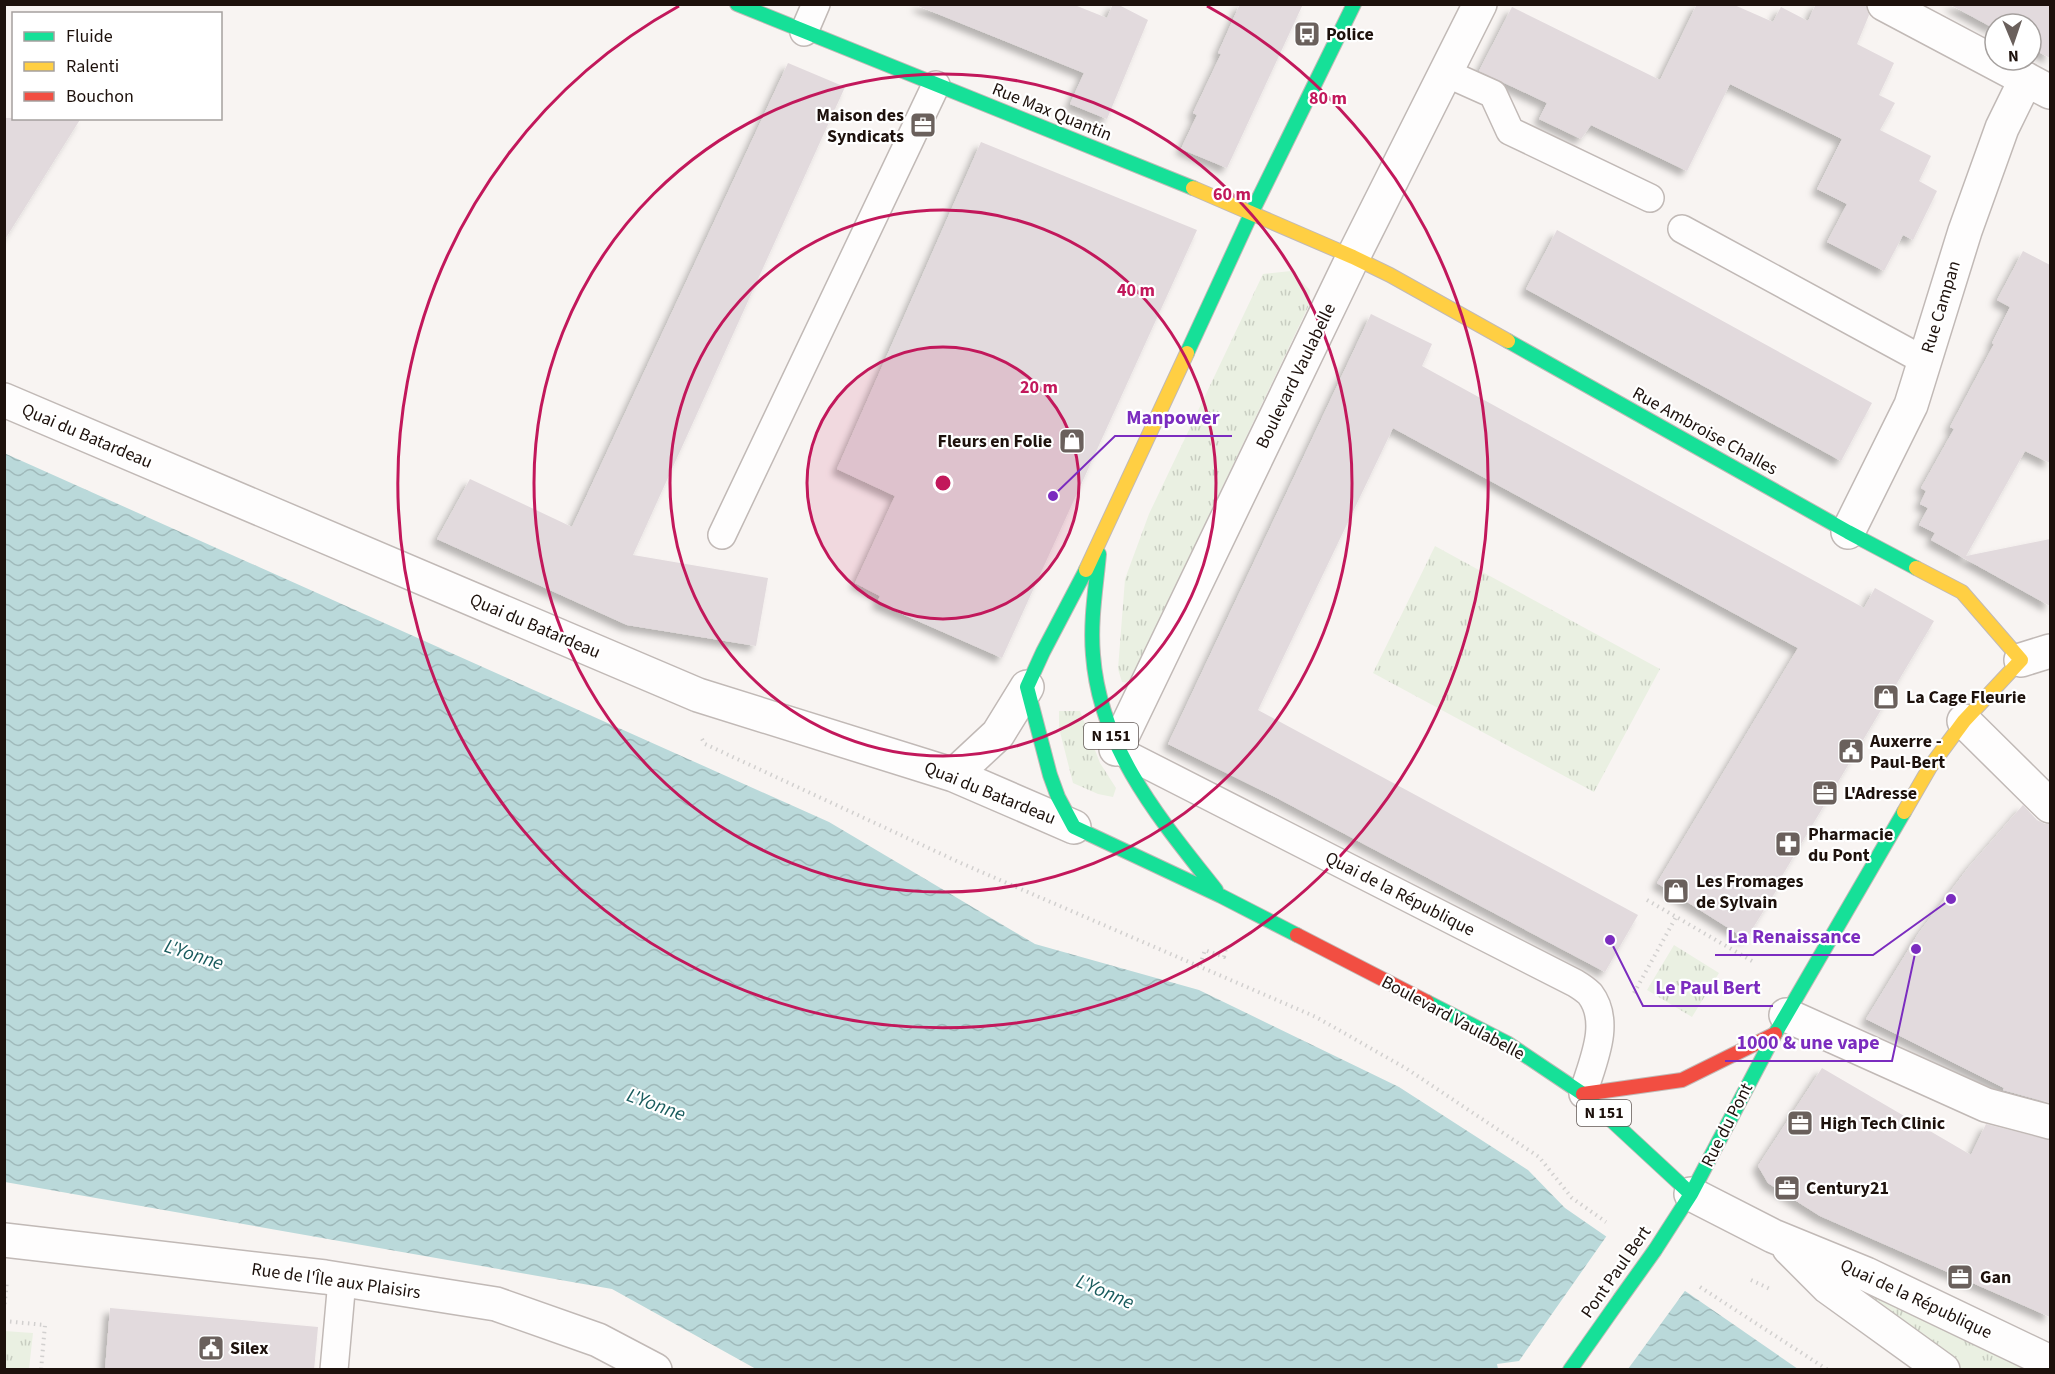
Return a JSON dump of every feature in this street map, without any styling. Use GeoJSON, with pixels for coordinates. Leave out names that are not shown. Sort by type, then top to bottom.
{"type":"FeatureCollection","features":[{"type":"Feature","properties":{"kind":"main road","name":"Rue Max Quantin"},"geometry":{"type":"LineString","coordinates":[[737,4],[1252,212],[1353,256]]}},
{"type":"Feature","properties":{"kind":"main road","name":"Boulevard Vaulabelle"},"geometry":{"type":"LineString","coordinates":[[1027,687],[1100,544],[1252,212],[1354,4]]}},
{"type":"Feature","properties":{"kind":"main road","name":"Rue Ambroise Challes"},"geometry":{"type":"LineString","coordinates":[[1353,256],[1848,532],[1962,592],[2036,656]]}},
{"type":"Feature","properties":{"kind":"main road","name":"Boulevard Vaulabelle"},"geometry":{"type":"LineString","coordinates":[[1100,544],[1093,654],[1099,698],[1116,749],[1143,796],[1221,896]]}},
{"type":"Feature","properties":{"kind":"main road","name":"Rue du Pont"},"geometry":{"type":"LineString","coordinates":[[1691,1194],[1780,1024],[1930,767],[1964,721],[2036,656]]}},
{"type":"Feature","properties":{"kind":"main road"},"geometry":{"type":"LineString","coordinates":[[1027,687],[1050,775],[1058,797],[1074,827]]}},
{"type":"Feature","properties":{"kind":"main road","name":"Boulevard Vaulabelle"},"geometry":{"type":"LineString","coordinates":[[1074,827],[1221,896],[1507,1043],[1583,1094],[1691,1194]]}},
{"type":"Feature","properties":{"kind":"main road"},"geometry":{"type":"LineString","coordinates":[[1583,1094],[1682,1080],[1780,1024]]}},
{"type":"Feature","properties":{"kind":"main road","name":"Pont Paul Bert"},"geometry":{"type":"LineString","coordinates":[[1570,1370],[1655,1250],[1691,1194]]}},
{"type":"Feature","properties":{"kind":"street","name":"Boulevard Vaulabelle"},"geometry":{"type":"LineString","coordinates":[[1116,749],[1353,256],[1480,4]]}},
{"type":"Feature","properties":{"kind":"street"},"geometry":{"type":"LineString","coordinates":[[1884,4],[2038,86]]}},
{"type":"Feature","properties":{"kind":"street","name":"Rue Campan"},"geometry":{"type":"LineString","coordinates":[[1848,532],[1911,405],[1965,231],[2002,128],[2038,86]]}},
{"type":"Feature","properties":{"kind":"street","name":"Quai du Batardeau"},"geometry":{"type":"LineString","coordinates":[[4,400],[698,695],[954,775],[1074,827]]}},
{"type":"Feature","properties":{"kind":"street","name":"Boulevard Vaulabelle"},"geometry":{"type":"LineString","coordinates":[[954,775],[998,734],[1027,687]]}},
{"type":"Feature","properties":{"kind":"street"},"geometry":{"type":"LineString","coordinates":[[1964,721],[2050,806]]}},
{"type":"Feature","properties":{"kind":"street"},"geometry":{"type":"LineString","coordinates":[[1780,1024],[1986,1105],[2050,1122]]}},
{"type":"Feature","properties":{"kind":"street","name":"Quai de la République"},"geometry":{"type":"LineString","coordinates":[[1691,1194],[1780,1238],[1866,1274],[2050,1362]]}},
{"type":"Feature","properties":{"kind":"street","name":"Quai de la République"},"geometry":{"type":"LineString","coordinates":[[1780,1238],[1828,1287],[1942,1370]]}},
{"type":"Feature","properties":{"kind":"street","name":"Rue de l'Île aux Plaisirs"},"geometry":{"type":"LineString","coordinates":[[4,1240],[333,1279],[496,1304],[598,1340],[655,1370]]}},
{"type":"Feature","properties":{"kind":"lane"},"geometry":{"type":"LineString","coordinates":[[804,32],[816,4]]}},
{"type":"Feature","properties":{"kind":"lane"},"geometry":{"type":"LineString","coordinates":[[1446,73],[1493,94],[1510,131],[1650,198]]}},
{"type":"Feature","properties":{"kind":"lane"},"geometry":{"type":"LineString","coordinates":[[722,535],[936,85]]}},
{"type":"Feature","properties":{"kind":"lane"},"geometry":{"type":"LineString","coordinates":[[1682,229],[1925,361]]}},
{"type":"Feature","properties":{"kind":"lane","name":"Quai de la République"},"geometry":{"type":"LineString","coordinates":[[1116,749],[1575,982],[1589,993],[1598,1010],[1601,1029],[1583,1094]]}},
{"type":"Feature","properties":{"kind":"lane"},"geometry":{"type":"LineString","coordinates":[[333,1279],[334,1370]]}},
{"type":"Feature","properties":{"kind":"path"},"geometry":{"type":"LineString","coordinates":[[698,695],[690,722],[705,744],[963,864],[1316,1017],[1407,1069],[1539,1156],[1572,1198],[1606,1222]]}},
{"type":"Feature","properties":{"kind":"path"},"geometry":{"type":"LineString","coordinates":[[1647,900],[1752,961]]}},
{"type":"Feature","properties":{"kind":"path"},"geometry":{"type":"LineString","coordinates":[[1634,993],[1676,917]]}},
{"type":"Feature","properties":{"kind":"path"},"geometry":{"type":"LineString","coordinates":[[1200,965],[1205,950],[1224,957],[1226,948]]}},
{"type":"Feature","properties":{"kind":"path"},"geometry":{"type":"LineString","coordinates":[[1700,1287],[1828,1370]]}},
{"type":"Feature","properties":{"kind":"path"},"geometry":{"type":"LineString","coordinates":[[4,1310],[6,1297]]}},
{"type":"Feature","properties":{"kind":"path"},"geometry":{"type":"LineString","coordinates":[[4,1321],[45,1326],[41,1370]]}},
{"type":"Feature","properties":{"kind":"green space"},"geometry":{"type":"Polygon","coordinates":[[[1291,271],[1310,290],[1309,305],[1129,683],[1122,682],[1118,669],[1125,579],[1149,514],[1263,274],[1291,271]]]}},
{"type":"Feature","properties":{"kind":"green space"},"geometry":{"type":"Polygon","coordinates":[[[1435,546],[1660,669],[1594,792],[1373,673],[1435,546]]]}},
{"type":"Feature","properties":{"kind":"green space"},"geometry":{"type":"Polygon","coordinates":[[[1059,711],[1080,711],[1100,763],[1116,788],[1113,797],[1098,794],[1073,783],[1059,728],[1059,711]]]}},
{"type":"Feature","properties":{"kind":"green space"},"geometry":{"type":"Polygon","coordinates":[[[1674,945],[1719,973],[1692,1017],[1647,990],[1674,945]]]}},
{"type":"Feature","properties":{"kind":"green space"},"geometry":{"type":"Polygon","coordinates":[[[1865,1289],[2032,1369],[1960,1369],[1860,1298],[1865,1289]]]}},
{"type":"Feature","properties":{"kind":"green space"},"geometry":{"type":"Polygon","coordinates":[[[4,1331],[33,1333],[29,1369],[5,1369],[4,1331]]]}},
{"type":"Feature","properties":{"kind":"water","name":"L'Yonne"},"geometry":{"type":"Polygon","coordinates":[[[4,453],[829,822],[1035,944],[1199,990],[1399,1087],[1528,1170],[1565,1208],[1798,1369],[756,1369],[612,1289],[5,1182],[4,453]]]}},
{"type":"Feature","properties":{"kind":"pier"},"geometry":{"type":"Polygon","coordinates":[[[1608,1234],[1687,1288],[1628,1369],[1498,1369],[1497,1364],[1519,1361],[1608,1234]]]}},
{"type":"Feature","properties":{"kind":"building"},"geometry":{"type":"Polygon","coordinates":[[[918,4],[1072,4],[1107,18],[1113,4],[1117,4],[1148,20],[1107,119],[1070,104],[1084,73],[918,6],[918,4]]]}},
{"type":"Feature","properties":{"kind":"building"},"geometry":{"type":"Polygon","coordinates":[[[1240,4],[1303,4],[1227,168],[1181,149],[1197,115],[1193,113],[1221,54],[1218,53],[1240,4]]]}},
{"type":"Feature","properties":{"kind":"building"},"geometry":{"type":"Polygon","coordinates":[[[1697,4],[1732,4],[1773,22],[1781,7],[1808,21],[1816,4],[1865,4],[1869,15],[1857,44],[1894,63],[1879,95],[1895,103],[1880,130],[1931,156],[1919,181],[1937,191],[1913,240],[1903,235],[1884,271],[1827,242],[1847,204],[1817,189],[1842,139],[1730,84],[1687,171],[1591,125],[1581,139],[1539,119],[1547,103],[1479,71],[1512,7],[1660,80],[1697,4]]]}},
{"type":"Feature","properties":{"kind":"building"},"geometry":{"type":"Polygon","coordinates":[[[1949,4],[2050,4],[2050,58],[2043,54],[2043,12],[1983,12],[1983,22],[1949,4]]]}},
{"type":"Feature","properties":{"kind":"building"},"geometry":{"type":"Polygon","coordinates":[[[788,63],[845,87],[633,555],[768,578],[756,646],[627,625],[437,539],[470,479],[572,527],[788,63]]]}},
{"type":"Feature","properties":{"kind":"building"},"geometry":{"type":"Polygon","coordinates":[[[4,118],[80,120],[4,241],[4,118]]]}},
{"type":"Feature","properties":{"kind":"building"},"geometry":{"type":"Polygon","coordinates":[[[981,142],[1197,230],[1002,658],[877,603],[880,596],[855,583],[895,496],[837,469],[981,142]]]}},
{"type":"Feature","properties":{"kind":"building"},"geometry":{"type":"Polygon","coordinates":[[[1557,230],[1872,403],[1841,461],[1526,289],[1557,230]]]}},
{"type":"Feature","properties":{"kind":"building"},"geometry":{"type":"Polygon","coordinates":[[[2023,251],[2050,265],[2050,463],[2025,451],[1966,556],[2050,539],[2050,606],[1931,540],[1935,533],[1919,525],[1928,508],[1920,504],[1926,491],[1921,488],[1954,429],[1950,427],[1994,344],[1992,343],[2010,307],[1997,300],[2023,251]]]}},
{"type":"Feature","properties":{"kind":"building"},"geometry":{"type":"Polygon","coordinates":[[[1371,314],[1432,344],[1422,366],[1864,608],[1875,588],[1934,621],[1746,939],[1657,883],[1798,648],[1393,428],[1258,710],[1638,915],[1605,972],[1277,798],[1168,744],[1371,314]]]}},
{"type":"Feature","properties":{"kind":"building"},"geometry":{"type":"Polygon","coordinates":[[[2023,805],[2037,820],[2050,824],[2050,1103],[2003,1090],[2004,1088],[1866,1019],[1918,934],[1968,868],[2023,805]]]}},
{"type":"Feature","properties":{"kind":"building"},"geometry":{"type":"Polygon","coordinates":[[[1822,1068],[1971,1155],[1986,1124],[2050,1140],[2050,1317],[1820,1216],[1768,1183],[1758,1166],[1822,1068]]]}},
{"type":"Feature","properties":{"kind":"building","name":"Silex"},"geometry":{"type":"Polygon","coordinates":[[[110,1308],[318,1327],[314,1370],[105,1370],[110,1308]]]}},
{"type":"Feature","properties":{"kind":"traffic: fast"},"geometry":{"type":"LineString","coordinates":[[737,4],[1193,188]]}},
{"type":"Feature","properties":{"kind":"traffic: fast"},"geometry":{"type":"LineString","coordinates":[[1187,353],[1252,212],[1354,4]]}},
{"type":"Feature","properties":{"kind":"traffic: fast"},"geometry":{"type":"LineString","coordinates":[[1508,341],[1916,568]]}},
{"type":"Feature","properties":{"kind":"traffic: fast"},"geometry":{"type":"LineString","coordinates":[[1099,554],[1092,642],[1098,689],[1107,721],[1120,752],[1154,809],[1216,890]]}},
{"type":"Feature","properties":{"kind":"traffic: fast"},"geometry":{"type":"LineString","coordinates":[[1086,570],[1027,687],[1050,775],[1058,797],[1074,827],[1221,896],[1297,935]]}},
{"type":"Feature","properties":{"kind":"traffic: fast"},"geometry":{"type":"LineString","coordinates":[[1691,1194],[1775,1034],[1904,812]]}},
{"type":"Feature","properties":{"kind":"traffic: fast"},"geometry":{"type":"LineString","coordinates":[[1427,1002],[1507,1043],[1583,1094],[1691,1194],[1655,1250]]}},
{"type":"Feature","properties":{"kind":"traffic: fast"},"geometry":{"type":"LineString","coordinates":[[1620,1299],[1655,1250]]}},
{"type":"Feature","properties":{"kind":"traffic: fast"},"geometry":{"type":"LineString","coordinates":[[1570,1370],[1620,1299]]}},
{"type":"Feature","properties":{"kind":"traffic: slow"},"geometry":{"type":"LineString","coordinates":[[1193,188],[1353,257],[1390,275],[1508,341]]}},
{"type":"Feature","properties":{"kind":"traffic: slow"},"geometry":{"type":"LineString","coordinates":[[1086,570],[1187,353]]}},
{"type":"Feature","properties":{"kind":"traffic: slow"},"geometry":{"type":"LineString","coordinates":[[1904,812],[1930,767],[1964,721],[2021,660],[1962,592],[1916,568]]}},
{"type":"Feature","properties":{"kind":"traffic: jam"},"geometry":{"type":"LineString","coordinates":[[1297,935],[1427,1002]]}},
{"type":"Feature","properties":{"kind":"traffic: jam"},"geometry":{"type":"LineString","coordinates":[[1583,1094],[1682,1080],[1775,1034]]}},
{"type":"Feature","properties":{"kind":"place","name":"Police"},"geometry":{"type":"Point","coordinates":[1307,34]}},
{"type":"Feature","properties":{"kind":"place","name":"Maison des Syndicats"},"geometry":{"type":"Point","coordinates":[923,125]}},
{"type":"Feature","properties":{"kind":"place","name":"Fleurs en Folie"},"geometry":{"type":"Point","coordinates":[1072,441]}},
{"type":"Feature","properties":{"kind":"place","name":"Manpower"},"geometry":{"type":"Point","coordinates":[1053,496]}},
{"type":"Feature","properties":{"kind":"place","name":"La Cage Fleurie"},"geometry":{"type":"Point","coordinates":[1886,697]}},
{"type":"Feature","properties":{"kind":"place","name":"Auxerre - Paul-Bert"},"geometry":{"type":"Point","coordinates":[1851,751]}},
{"type":"Feature","properties":{"kind":"place","name":"L'Adresse"},"geometry":{"type":"Point","coordinates":[1825,793]}},
{"type":"Feature","properties":{"kind":"place","name":"Pharmacie du Pont"},"geometry":{"type":"Point","coordinates":[1788,844]}},
{"type":"Feature","properties":{"kind":"place","name":"Les Fromages de Sylvain"},"geometry":{"type":"Point","coordinates":[1676,891]}},
{"type":"Feature","properties":{"kind":"place","name":"La Renaissance"},"geometry":{"type":"Point","coordinates":[1951,899]}},
{"type":"Feature","properties":{"kind":"place","name":"Le Paul Bert"},"geometry":{"type":"Point","coordinates":[1610,940]}},
{"type":"Feature","properties":{"kind":"place","name":"1000 & une vape"},"geometry":{"type":"Point","coordinates":[1916,949]}},
{"type":"Feature","properties":{"kind":"place","name":"High Tech Clinic"},"geometry":{"type":"Point","coordinates":[1800,1123]}},
{"type":"Feature","properties":{"kind":"place","name":"Century21"},"geometry":{"type":"Point","coordinates":[1787,1188]}},
{"type":"Feature","properties":{"kind":"place","name":"Gan"},"geometry":{"type":"Point","coordinates":[1960,1277]}},
{"type":"Feature","properties":{"kind":"place","name":"Silex"},"geometry":{"type":"Point","coordinates":[211,1348]}}]}
